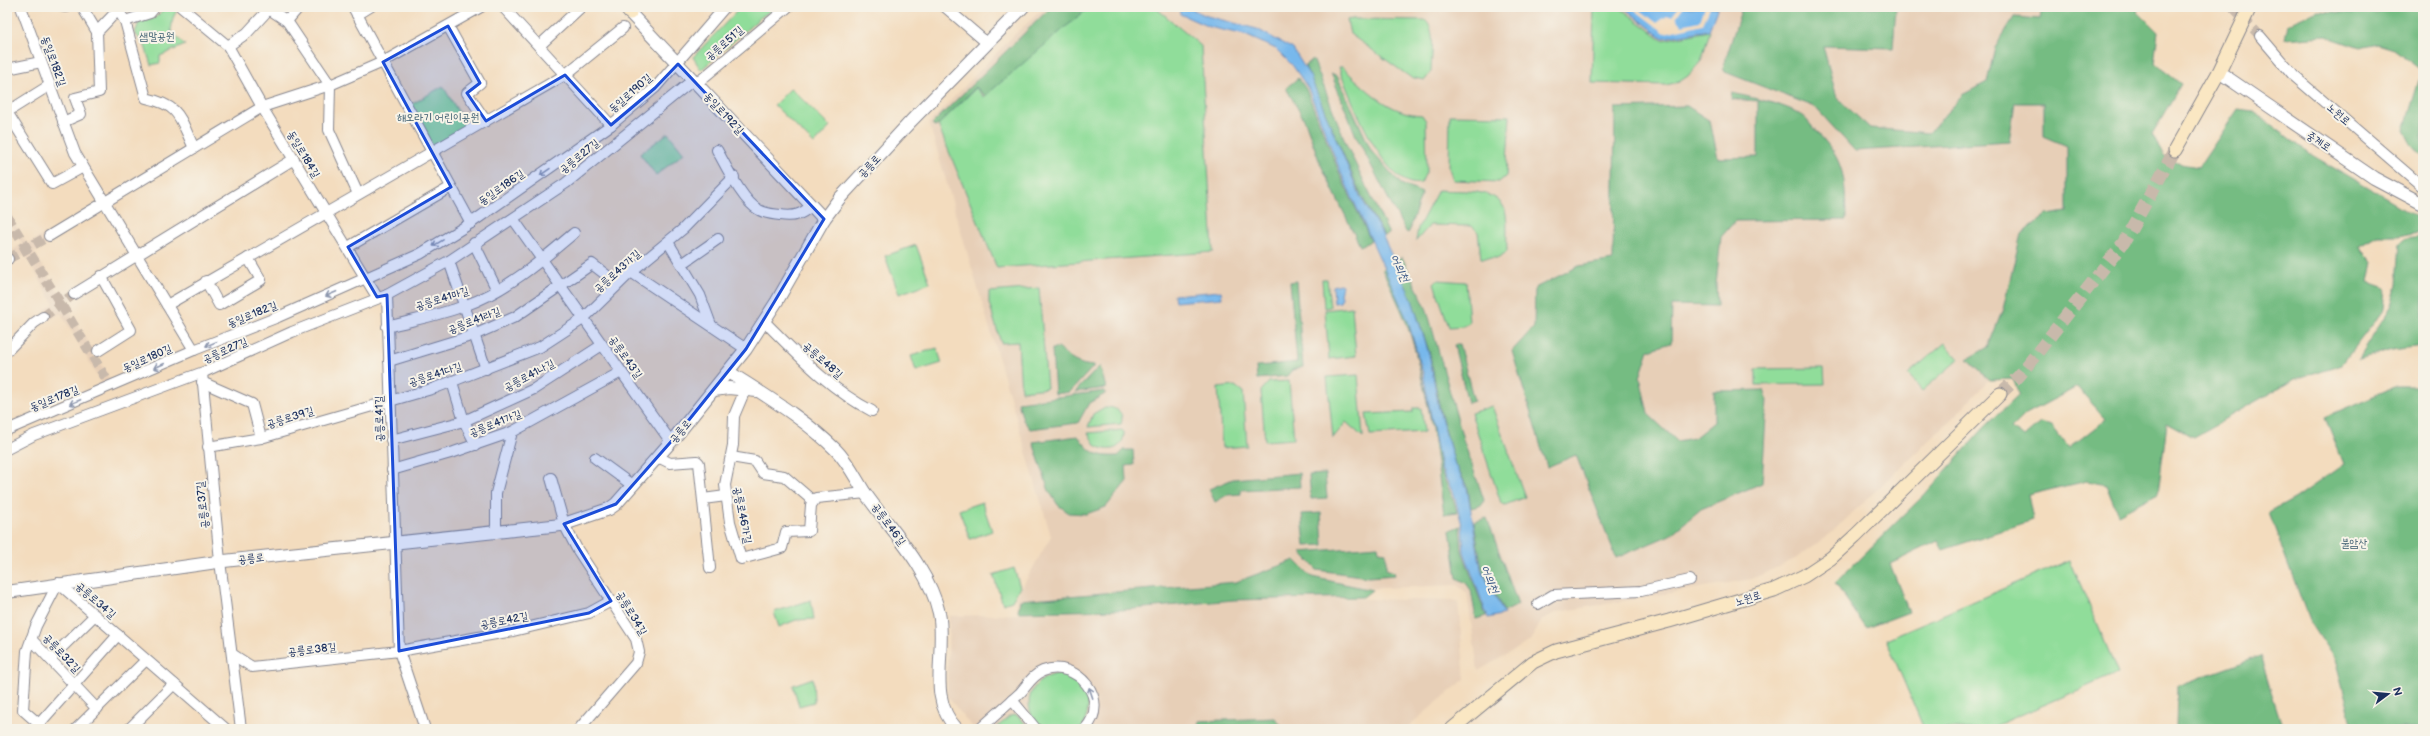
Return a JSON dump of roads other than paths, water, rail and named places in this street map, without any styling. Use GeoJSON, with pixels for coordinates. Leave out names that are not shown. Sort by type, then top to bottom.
{"type":"FeatureCollection","features":[{"type":"Feature","properties":{"kind":"main road"},"geometry":{"type":"LineString","coordinates":[[2175,150],[2219,72],[2250,7]]}},
{"type":"Feature","properties":{"kind":"main road","name":"노원로"},"geometry":{"type":"LineString","coordinates":[[1452,729],[1533,662],[1556,651],[1743,600],[1804,576],[1831,558],[1855,536],[2000,394]]}},
{"type":"Feature","properties":{"kind":"street","name":"동일로182길"},"geometry":{"type":"LineString","coordinates":[[22,7],[75,153],[194,350],[367,279]]}},
{"type":"Feature","properties":{"kind":"street","name":"동일로182길"},"geometry":{"type":"LineString","coordinates":[[63,122],[81,114],[75,98],[99,92],[97,32],[82,7]]}},
{"type":"Feature","properties":{"kind":"street"},"geometry":{"type":"LineString","coordinates":[[125,21],[150,13],[155,7]]}},
{"type":"Feature","properties":{"kind":"street","name":"동일로184길"},"geometry":{"type":"LineString","coordinates":[[181,7],[228,46],[262,107],[325,213],[367,279],[382,296]]}},
{"type":"Feature","properties":{"kind":"street"},"geometry":{"type":"LineString","coordinates":[[287,21],[298,7]]}},
{"type":"Feature","properties":{"kind":"street","name":"동일로186길"},"geometry":{"type":"LineString","coordinates":[[370,7],[355,11],[471,223],[611,125]]}},
{"type":"Feature","properties":{"kind":"street"},"geometry":{"type":"LineString","coordinates":[[49,236],[262,107],[330,85],[383,62],[481,7]]}},
{"type":"Feature","properties":{"kind":"street","name":"동일로190길"},"geometry":{"type":"LineString","coordinates":[[503,7],[611,125],[655,88],[678,64],[725,7]]}},
{"type":"Feature","properties":{"kind":"street"},"geometry":{"type":"LineString","coordinates":[[539,46],[581,7]]}},
{"type":"Feature","properties":{"kind":"street","name":"공릉로51길"},"geometry":{"type":"LineString","coordinates":[[695,82],[788,7]]}},
{"type":"Feature","properties":{"kind":"street"},"geometry":{"type":"LineString","coordinates":[[945,7],[987,44]]}},
{"type":"Feature","properties":{"kind":"street","name":"공릉로"},"geometry":{"type":"LineString","coordinates":[[7,592],[58,583],[220,561],[496,533],[564,524],[609,509],[658,457],[729,372],[764,321],[824,219],[839,199],[911,121],[1023,7]]}},
{"type":"Feature","properties":{"kind":"street"},"geometry":{"type":"LineString","coordinates":[[228,46],[247,33],[267,8],[287,21],[330,85],[329,130],[358,194]]}},
{"type":"Feature","properties":{"kind":"street"},"geometry":{"type":"LineString","coordinates":[[97,32],[117,9],[125,21],[146,98],[166,102],[174,109],[194,148]]}},
{"type":"Feature","properties":{"kind":"street","name":"동일로192길"},"geometry":{"type":"LineString","coordinates":[[627,10],[824,219]]}},
{"type":"Feature","properties":{"kind":"street"},"geometry":{"type":"LineString","coordinates":[[448,26],[480,83],[467,93],[486,121]]}},
{"type":"Feature","properties":{"kind":"street"},"geometry":{"type":"LineString","coordinates":[[167,305],[206,281],[565,75],[623,28]]}},
{"type":"Feature","properties":{"kind":"street","name":"노원로"},"geometry":{"type":"LineString","coordinates":[[2260,36],[2294,76],[2423,186]]}},
{"type":"Feature","properties":{"kind":"street"},"geometry":{"type":"LineString","coordinates":[[7,69],[41,62]]}},
{"type":"Feature","properties":{"kind":"street","name":"중계로"},"geometry":{"type":"LineString","coordinates":[[2219,72],[2374,178],[2423,204]]}},
{"type":"Feature","properties":{"kind":"street","name":"공릉로27길"},"geometry":{"type":"LineString","coordinates":[[7,449],[34,435],[202,377],[382,296],[449,261],[474,243],[514,220],[566,183],[695,82]]}},
{"type":"Feature","properties":{"kind":"street"},"geometry":{"type":"LineString","coordinates":[[50,85],[7,112],[52,184],[83,167]]}},
{"type":"Feature","properties":{"kind":"street"},"geometry":{"type":"LineString","coordinates":[[717,150],[751,204],[766,213],[793,216],[802,214],[811,206]]}},
{"type":"Feature","properties":{"kind":"street"},"geometry":{"type":"LineString","coordinates":[[74,294],[136,254],[294,159]]}},
{"type":"Feature","properties":{"kind":"street","name":"공릉로43가길"},"geometry":{"type":"LineString","coordinates":[[584,319],[618,284],[668,242],[734,177]]}},
{"type":"Feature","properties":{"kind":"street"},"geometry":{"type":"LineString","coordinates":[[348,247],[451,187]]}},
{"type":"Feature","properties":{"kind":"street","name":"공릉로43길"},"geometry":{"type":"LineString","coordinates":[[514,220],[671,442]]}},
{"type":"Feature","properties":{"kind":"street"},"geometry":{"type":"LineString","coordinates":[[367,279],[420,254],[471,223]]}},
{"type":"Feature","properties":{"kind":"street"},"geometry":{"type":"LineString","coordinates":[[542,260],[574,233]]}},
{"type":"Feature","properties":{"kind":"street"},"geometry":{"type":"LineString","coordinates":[[682,264],[718,239]]}},
{"type":"Feature","properties":{"kind":"street"},"geometry":{"type":"LineString","coordinates":[[668,242],[700,295],[711,325]]}},
{"type":"Feature","properties":{"kind":"street"},"geometry":{"type":"LineString","coordinates":[[474,243],[497,290]]}},
{"type":"Feature","properties":{"kind":"street","name":"동일로182길"},"geometry":{"type":"LineString","coordinates":[[206,281],[219,305],[261,280],[248,258]]}},
{"type":"Feature","properties":{"kind":"street","name":"공릉로41마길"},"geometry":{"type":"LineString","coordinates":[[387,327],[465,306],[520,277],[542,260]]}},
{"type":"Feature","properties":{"kind":"street"},"geometry":{"type":"LineString","coordinates":[[449,261],[486,369]]}},
{"type":"Feature","properties":{"kind":"street"},"geometry":{"type":"LineString","coordinates":[[560,287],[593,264],[618,284]]}},
{"type":"Feature","properties":{"kind":"street"},"geometry":{"type":"LineString","coordinates":[[631,272],[746,349]]}},
{"type":"Feature","properties":{"kind":"street"},"geometry":{"type":"LineString","coordinates":[[98,351],[131,330],[101,276]]}},
{"type":"Feature","properties":{"kind":"street","name":"공릉로41라길"},"geometry":{"type":"LineString","coordinates":[[389,361],[474,335],[515,317],[560,287]]}},
{"type":"Feature","properties":{"kind":"street","name":"공릉로41길"},"geometry":{"type":"LineString","coordinates":[[382,296],[387,327],[389,361],[394,543]]}},
{"type":"Feature","properties":{"kind":"street"},"geometry":{"type":"LineString","coordinates":[[7,351],[34,323],[43,317]]}},
{"type":"Feature","properties":{"kind":"street","name":"공릉로41다길"},"geometry":{"type":"LineString","coordinates":[[390,400],[452,382],[540,347],[584,319]]}},
{"type":"Feature","properties":{"kind":"street","name":"공릉로48길"},"geometry":{"type":"LineString","coordinates":[[764,321],[817,374],[854,402],[872,411]]}},
{"type":"Feature","properties":{"kind":"street","name":"공릉로41나길"},"geometry":{"type":"LineString","coordinates":[[391,440],[464,421],[534,389],[602,345]]}},
{"type":"Feature","properties":{"kind":"street","name":"동일로180길"},"geometry":{"type":"LineString","coordinates":[[110,386],[194,350]]}},
{"type":"Feature","properties":{"kind":"street","name":"공릉로41가길"},"geometry":{"type":"LineString","coordinates":[[392,470],[476,445],[512,432],[621,372]]}},
{"type":"Feature","properties":{"kind":"street","name":"공릉로46길"},"geometry":{"type":"LineString","coordinates":[[729,372],[754,391],[797,418],[837,451],[909,552],[932,595],[938,612],[942,633],[940,699],[946,714],[957,729]]}},
{"type":"Feature","properties":{"kind":"street","name":"공릉로39길"},"geometry":{"type":"LineString","coordinates":[[202,377],[252,404],[261,438],[390,400]]}},
{"type":"Feature","properties":{"kind":"street","name":"공릉로37길"},"geometry":{"type":"LineString","coordinates":[[202,377],[220,561]]}},
{"type":"Feature","properties":{"kind":"street"},"geometry":{"type":"LineString","coordinates":[[452,382],[464,421],[476,445]]}},
{"type":"Feature","properties":{"kind":"street","name":"동일로178길"},"geometry":{"type":"LineString","coordinates":[[7,430],[110,386]]}},
{"type":"Feature","properties":{"kind":"street"},"geometry":{"type":"LineString","coordinates":[[714,390],[754,391]]}},
{"type":"Feature","properties":{"kind":"street","name":"공릉로46가길"},"geometry":{"type":"LineString","coordinates":[[754,391],[734,416],[734,439],[725,485],[730,522],[742,559],[782,548],[785,532],[809,531],[813,501]]}},
{"type":"Feature","properties":{"kind":"street"},"geometry":{"type":"LineString","coordinates":[[496,533],[496,493],[512,432]]}},
{"type":"Feature","properties":{"kind":"street"},"geometry":{"type":"LineString","coordinates":[[208,447],[261,438]]}},
{"type":"Feature","properties":{"kind":"street"},"geometry":{"type":"LineString","coordinates":[[658,457],[670,463],[698,462],[710,568]]}},
{"type":"Feature","properties":{"kind":"street"},"geometry":{"type":"LineString","coordinates":[[731,457],[754,461],[764,473],[784,476],[813,501],[818,497],[866,493]]}},
{"type":"Feature","properties":{"kind":"street"},"geometry":{"type":"LineString","coordinates":[[595,458],[632,486]]}},
{"type":"Feature","properties":{"kind":"street"},"geometry":{"type":"LineString","coordinates":[[551,478],[564,524]]}},
{"type":"Feature","properties":{"kind":"street"},"geometry":{"type":"LineString","coordinates":[[703,499],[726,496]]}},
{"type":"Feature","properties":{"kind":"street","name":"공릉로34길"},"geometry":{"type":"LineString","coordinates":[[564,524],[577,549],[636,640],[639,652],[636,663],[579,729]]}},
{"type":"Feature","properties":{"kind":"street"},"geometry":{"type":"LineString","coordinates":[[394,543],[399,651],[425,729]]}},
{"type":"Feature","properties":{"kind":"street"},"geometry":{"type":"LineString","coordinates":[[220,561],[241,729]]}},
{"type":"Feature","properties":{"kind":"street"},"geometry":{"type":"LineString","coordinates":[[1538,604],[1553,595],[1641,592],[1690,580]]}},
{"type":"Feature","properties":{"kind":"street","name":"공릉로34길"},"geometry":{"type":"LineString","coordinates":[[58,583],[226,729]]}},
{"type":"Feature","properties":{"kind":"street","name":"공릉로32길"},"geometry":{"type":"LineString","coordinates":[[58,583],[31,639],[27,651],[23,710],[40,726],[74,684]]}},
{"type":"Feature","properties":{"kind":"street","name":"공릉로42길"},"geometry":{"type":"LineString","coordinates":[[399,651],[513,631],[589,614],[611,601]]}},
{"type":"Feature","properties":{"kind":"street"},"geometry":{"type":"LineString","coordinates":[[50,659],[95,615]]}},
{"type":"Feature","properties":{"kind":"street"},"geometry":{"type":"LineString","coordinates":[[74,684],[118,635]]}},
{"type":"Feature","properties":{"kind":"street","name":"공릉로32길"},"geometry":{"type":"LineString","coordinates":[[31,639],[97,709]]}},
{"type":"Feature","properties":{"kind":"street","name":"공릉로38길"},"geometry":{"type":"LineString","coordinates":[[232,654],[252,667],[399,651]]}},
{"type":"Feature","properties":{"kind":"street"},"geometry":{"type":"LineString","coordinates":[[76,729],[146,660]]}},
{"type":"Feature","properties":{"kind":"street"},"geometry":{"type":"LineString","coordinates":[[980,729],[1012,700],[1034,677],[1042,671],[1052,669],[1071,671],[1087,683],[1092,692],[1094,704],[1093,716],[1085,729]]}},
{"type":"Feature","properties":{"kind":"street"},"geometry":{"type":"LineString","coordinates":[[129,729],[174,684]]}},
{"type":"Feature","properties":{"kind":"street"},"geometry":{"type":"LineString","coordinates":[[1012,700],[1036,729]]}},
{"type":"Feature","properties":{"kind":"water"},"geometry":{"type":"Polygon","coordinates":[[[1179,7],[1187,7],[1207,16],[1257,29],[1293,49],[1310,76],[1360,196],[1380,230],[1412,300],[1429,354],[1440,414],[1455,465],[1467,488],[1481,569],[1504,614],[1488,618],[1464,552],[1462,525],[1454,495],[1441,469],[1423,373],[1408,321],[1341,173],[1308,88],[1293,66],[1276,49],[1245,35],[1209,27],[1180,14],[1179,7]]]}},
{"type":"Feature","properties":{"kind":"water"},"geometry":{"type":"Polygon","coordinates":[[[1623,7],[1718,7],[1709,30],[1663,38],[1623,7]]]}},
{"type":"Feature","properties":{"kind":"water"},"geometry":{"type":"Polygon","coordinates":[[[1340,284],[1342,285],[1340,295],[1342,298],[1340,302],[1334,303],[1333,286],[1340,284]]]}},
{"type":"Feature","properties":{"kind":"water"},"geometry":{"type":"Polygon","coordinates":[[[1221,291],[1222,298],[1175,302],[1174,295],[1221,291]]]}},
{"type":"Feature","properties":{"kind":"tunnel"},"geometry":{"type":"LineString","coordinates":[[2233,7],[2260,36]]}},
{"type":"Feature","properties":{"kind":"tunnel"},"geometry":{"type":"LineString","coordinates":[[2000,394],[2019,376],[2124,242],[2175,150]]}},
{"type":"Feature","properties":{"kind":"tunnel"},"geometry":{"type":"LineString","coordinates":[[7,216],[110,385]]}},
{"type":"Feature","properties":{"kind":"tunnel"},"geometry":{"type":"LineString","coordinates":[[8,259],[49,236]]}},
{"type":"Feature","properties":{"kind":"tunnel"},"geometry":{"type":"LineString","coordinates":[[43,317],[74,294]]}},
{"type":"Feature","properties":{"kind":"park label","name":"샘말공원"},"geometry":{"type":"Point","coordinates":[157,36]}},
{"type":"Feature","properties":{"kind":"park label","name":"해오라기 어린이공원"},"geometry":{"type":"Point","coordinates":[438,117]}},
{"type":"Feature","properties":{"kind":"park label","name":"불암산"},"geometry":{"type":"Point","coordinates":[2354,543]}},
{"type":"Feature","properties":{"kind":"water label","name":"어의천"},"geometry":{"type":"Point","coordinates":[1400,268]}},
{"type":"Feature","properties":{"kind":"water label","name":"어의천"},"geometry":{"type":"Point","coordinates":[1490,579]}}]}
